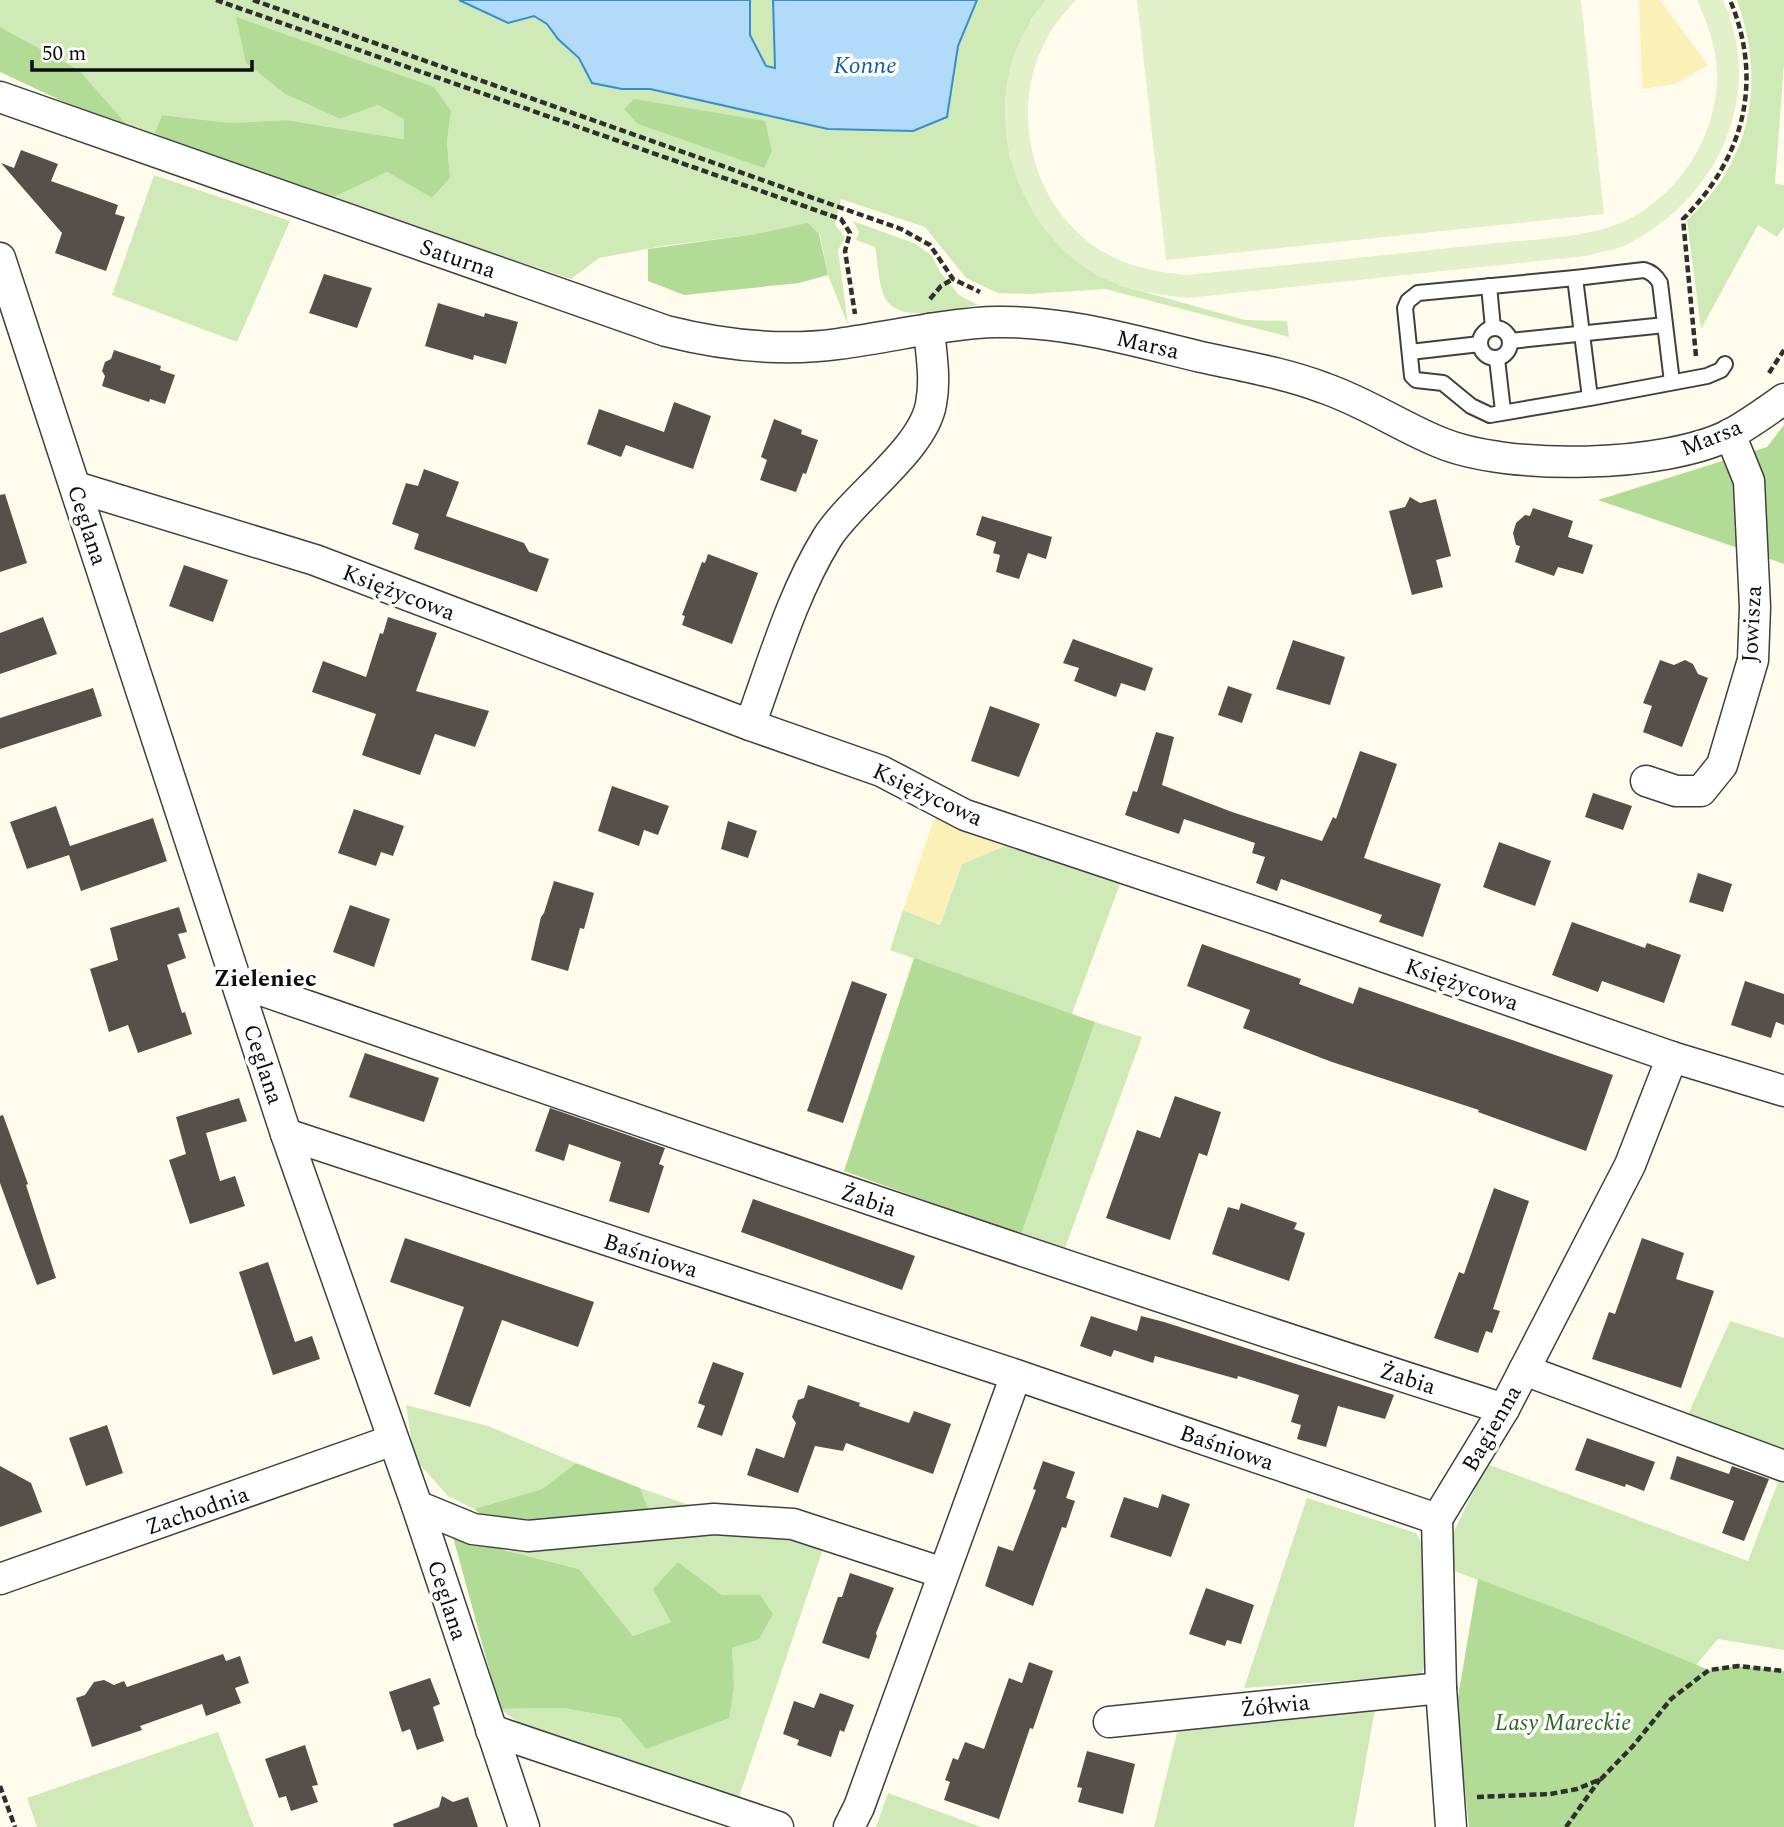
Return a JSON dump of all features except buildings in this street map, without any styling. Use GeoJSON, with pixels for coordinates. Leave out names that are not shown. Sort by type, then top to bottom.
{"type":"FeatureCollection","features":[{"type":"Feature","properties":{"kind":"street","name":"Saturna"},"geometry":{"type":"LineString","coordinates":[[0,97],[666,331],[741,345],[778,347],[837,344],[929,329]]}},
{"type":"Feature","properties":{"kind":"street","name":"Ceglana"},"geometry":{"type":"LineString","coordinates":[[0,258],[286,1134],[417,1506],[524,1827]]}},
{"type":"Feature","properties":{"kind":"street","name":"Marsa"},"geometry":{"type":"LineString","coordinates":[[929,329],[998,322],[1042,324],[1103,334],[1287,376],[1359,402],[1440,443],[1471,453],[1529,462],[1656,457],[1702,445],[1730,434],[1784,399]]}},
{"type":"Feature","properties":{"kind":"street"},"geometry":{"type":"LineString","coordinates":[[750,725],[796,600],[828,536],[922,428],[931,407],[933,389],[929,329]]}},
{"type":"Feature","properties":{"kind":"street","name":"Jowisza"},"geometry":{"type":"LineString","coordinates":[[1646,781],[1676,791],[1701,791],[1722,765],[1753,660],[1755,607],[1749,481],[1730,434]]}},
{"type":"Feature","properties":{"kind":"street","name":"Księżycowa"},"geometry":{"type":"LineString","coordinates":[[76,486],[315,560],[750,725],[881,771],[965,815],[1279,920],[1672,1057],[1784,1091]]}},
{"type":"Feature","properties":{"kind":"street","name":"Żabia"},"geometry":{"type":"LineString","coordinates":[[238,982],[1203,1312],[1504,1409]]}},
{"type":"Feature","properties":{"kind":"street","name":"Bagienna"},"geometry":{"type":"LineString","coordinates":[[1437,1519],[1504,1409],[1630,1165],[1672,1057]]}},
{"type":"Feature","properties":{"kind":"street","name":"Baśniowa"},"geometry":{"type":"LineString","coordinates":[[286,1134],[1016,1375],[1437,1519]]}},
{"type":"Feature","properties":{"kind":"street"},"geometry":{"type":"LineString","coordinates":[[1524,1370],[1784,1466]]}},
{"type":"Feature","properties":{"kind":"street"},"geometry":{"type":"LineString","coordinates":[[849,1827],[859,1807],[1016,1375]]}},
{"type":"Feature","properties":{"kind":"street","name":"Zachodnia"},"geometry":{"type":"LineString","coordinates":[[0,1579],[393,1440]]}},
{"type":"Feature","properties":{"kind":"street"},"geometry":{"type":"LineString","coordinates":[[417,1506],[473,1529],[528,1536],[714,1519],[793,1524],[943,1573]]}},
{"type":"Feature","properties":{"kind":"street"},"geometry":{"type":"LineString","coordinates":[[1437,1519],[1441,1688],[1451,1827]]}},
{"type":"Feature","properties":{"kind":"street","name":"Żółwia"},"geometry":{"type":"LineString","coordinates":[[1109,1722],[1441,1688]]}},
{"type":"Feature","properties":{"kind":"street"},"geometry":{"type":"LineString","coordinates":[[491,1731],[778,1827]]}},
{"type":"Feature","properties":{"kind":"lane"},"geometry":{"type":"LineString","coordinates":[[1672,382],[1660,283],[1651,272],[1644,270],[1418,293],[1405,308],[1412,376],[1416,380],[1443,383],[1471,406],[1490,415],[1707,376],[1721,370],[1725,364]]}},
{"type":"Feature","properties":{"kind":"lane"},"geometry":{"type":"LineString","coordinates":[[1575,278],[1590,398]]}},
{"type":"Feature","properties":{"kind":"lane"},"geometry":{"type":"LineString","coordinates":[[1489,286],[1493,328]]}},
{"type":"Feature","properties":{"kind":"lane"},"geometry":{"type":"LineString","coordinates":[[1510,341],[1665,325]]}},
{"type":"Feature","properties":{"kind":"lane"},"geometry":{"type":"LineString","coordinates":[[1493,328],[1504,330],[1510,341],[1506,354],[1497,359],[1487,357],[1480,344],[1485,331],[1493,328]]}},
{"type":"Feature","properties":{"kind":"lane"},"geometry":{"type":"LineString","coordinates":[[1410,352],[1480,344]]}},
{"type":"Feature","properties":{"kind":"lane"},"geometry":{"type":"LineString","coordinates":[[1497,359],[1503,411]]}},
{"type":"Feature","properties":{"kind":"path"},"geometry":{"type":"LineString","coordinates":[[216,0],[841,219],[850,233],[845,251],[853,310],[858,321]]}},
{"type":"Feature","properties":{"kind":"path"},"geometry":{"type":"LineString","coordinates":[[253,0],[901,229],[930,245],[953,279],[986,295]]}},
{"type":"Feature","properties":{"kind":"path"},"geometry":{"type":"LineString","coordinates":[[1698,377],[1683,219],[1707,195],[1718,178],[1735,141],[1745,109],[1746,53],[1742,30],[1730,0]]}},
{"type":"Feature","properties":{"kind":"path"},"geometry":{"type":"LineString","coordinates":[[1566,1827],[1601,1779],[1633,1746],[1671,1699],[1709,1670],[1738,1666],[1784,1671]]}},
{"type":"Feature","properties":{"kind":"path"},"geometry":{"type":"LineString","coordinates":[[1449,1797],[1549,1794],[1577,1789],[1601,1779]]}},
{"type":"Feature","properties":{"kind":"path"},"geometry":{"type":"LineString","coordinates":[[0,1786],[15,1827]]}},
{"type":"Feature","properties":{"kind":"green space"},"geometry":{"type":"Polygon","coordinates":[[[0,0],[459,0],[508,23],[534,16],[547,24],[558,39],[579,58],[593,83],[622,89],[650,89],[693,98],[750,35],[750,0],[774,0],[951,94],[958,46],[977,0],[1046,0],[1031,20],[1006,94],[1006,130],[1010,158],[1119,285],[1245,320],[1287,321],[1289,337],[1105,289],[1029,294],[998,293],[966,278],[925,227],[841,199],[835,224],[845,238],[838,250],[848,325],[828,275],[820,234],[756,234],[663,246],[599,258],[571,279],[330,199],[387,172],[432,198],[450,178],[447,142],[451,111],[246,63],[285,94],[340,119],[378,105],[405,119],[404,139],[286,120],[231,123],[162,115],[153,138],[137,136],[79,70],[0,27],[0,0]]]}},
{"type":"Feature","properties":{"kind":"green space"},"geometry":{"type":"Polygon","coordinates":[[[1046,0],[1076,0],[1047,38],[1035,67],[1029,98],[1029,129],[1034,159],[1045,188],[1061,215],[1083,237],[1118,259],[1166,272],[1186,275],[1560,237],[1597,231],[1629,219],[1647,208],[1679,178],[1703,141],[1710,120],[1715,99],[1717,67],[1711,37],[1697,0],[1723,0],[1735,36],[1739,72],[1736,107],[1725,140],[1709,172],[1687,200],[1660,224],[1618,248],[1586,256],[1187,298],[1162,295],[1137,290],[1101,277],[1066,252],[1045,230],[1016,176],[1008,146],[1005,115],[1007,85],[1020,40],[1046,0]]]}},
{"type":"Feature","properties":{"kind":"green space"},"geometry":{"type":"Polygon","coordinates":[[[1137,0],[1581,0],[1604,214],[1166,260],[1137,0]]]}},
{"type":"Feature","properties":{"kind":"green space"},"geometry":{"type":"Polygon","coordinates":[[[1737,0],[1784,0],[1784,63],[1775,184],[1784,185],[1784,227],[1777,237],[1758,225],[1701,329],[1687,220],[1709,197],[1726,172],[1739,146],[1747,118],[1751,60],[1737,0]]]}},
{"type":"Feature","properties":{"kind":"green space"},"geometry":{"type":"Polygon","coordinates":[[[236,17],[434,87],[451,111],[447,142],[450,178],[432,198],[387,172],[330,199],[153,138],[162,115],[231,123],[286,120],[404,139],[404,119],[378,105],[340,119],[285,94],[246,63],[236,17]]]}},
{"type":"Feature","properties":{"kind":"green space"},"geometry":{"type":"Polygon","coordinates":[[[0,27],[79,70],[137,136],[0,72],[0,27]]]}},
{"type":"Feature","properties":{"kind":"green space"},"geometry":{"type":"Polygon","coordinates":[[[634,99],[765,121],[772,151],[764,168],[638,124],[624,109],[634,99]]]}},
{"type":"Feature","properties":{"kind":"green space"},"geometry":{"type":"Polygon","coordinates":[[[154,175],[290,221],[237,342],[112,295],[154,175]]]}},
{"type":"Feature","properties":{"kind":"green space"},"geometry":{"type":"Polygon","coordinates":[[[853,221],[916,244],[932,256],[940,272],[959,295],[978,305],[941,312],[913,313],[901,311],[891,305],[882,290],[875,247],[856,240],[859,232],[853,221]]]}},
{"type":"Feature","properties":{"kind":"green space"},"geometry":{"type":"Polygon","coordinates":[[[808,223],[819,234],[828,275],[799,283],[684,295],[648,281],[648,249],[756,234],[808,223]]]}},
{"type":"Feature","properties":{"kind":"green space"},"geometry":{"type":"Polygon","coordinates":[[[1784,425],[1784,564],[1598,500],[1767,447],[1784,425]]]}},
{"type":"Feature","properties":{"kind":"green space"},"geometry":{"type":"Polygon","coordinates":[[[1007,845],[1121,881],[1072,1014],[890,950],[903,910],[940,925],[962,864],[1007,845]]]}},
{"type":"Feature","properties":{"kind":"green space"},"geometry":{"type":"Polygon","coordinates":[[[914,958],[1095,1022],[1021,1235],[844,1171],[914,958]]]}},
{"type":"Feature","properties":{"kind":"green space"},"geometry":{"type":"Polygon","coordinates":[[[1095,1022],[1142,1037],[1065,1248],[1021,1235],[1095,1022]]]}},
{"type":"Feature","properties":{"kind":"green space"},"geometry":{"type":"Polygon","coordinates":[[[1730,1321],[1784,1338],[1784,1451],[1686,1419],[1730,1321]]]}},
{"type":"Feature","properties":{"kind":"green space"},"geometry":{"type":"Polygon","coordinates":[[[406,1405],[488,1426],[576,1463],[542,1489],[474,1509],[448,1496],[414,1458],[406,1405]]]}},
{"type":"Feature","properties":{"kind":"green space"},"geometry":{"type":"Polygon","coordinates":[[[576,1463],[640,1488],[651,1515],[489,1522],[474,1509],[542,1489],[576,1463]]]}},
{"type":"Feature","properties":{"kind":"green space"},"geometry":{"type":"Polygon","coordinates":[[[1487,1464],[1748,1561],[1780,1477],[1784,1479],[1784,1650],[1718,1639],[1696,1665],[1593,1622],[1454,1571],[1454,1531],[1487,1464]]]}},
{"type":"Feature","properties":{"kind":"green space"},"geometry":{"type":"Polygon","coordinates":[[[640,1488],[701,1509],[651,1515],[640,1488]]]}},
{"type":"Feature","properties":{"kind":"green space"},"geometry":{"type":"Polygon","coordinates":[[[1307,1498],[1416,1533],[1426,1550],[1429,1656],[1421,1675],[1244,1688],[1307,1498]]]}},
{"type":"Feature","properties":{"kind":"green space"},"geometry":{"type":"Polygon","coordinates":[[[758,1529],[824,1546],[739,1797],[534,1734],[500,1709],[563,1708],[620,1718],[646,1749],[734,1685],[732,1648],[759,1638],[760,1595],[722,1595],[678,1562],[671,1622],[633,1636],[579,1569],[509,1551],[758,1529]]]}},
{"type":"Feature","properties":{"kind":"green space"},"geometry":{"type":"Polygon","coordinates":[[[453,1537],[579,1569],[633,1636],[671,1622],[653,1589],[678,1562],[722,1595],[760,1595],[773,1614],[759,1639],[732,1648],[734,1685],[729,1718],[646,1749],[620,1718],[563,1708],[500,1709],[453,1537]]]}},
{"type":"Feature","properties":{"kind":"green space","name":"Lasy Mareckie"},"geometry":{"type":"Polygon","coordinates":[[[1478,1579],[1593,1622],[1709,1670],[1738,1666],[1784,1671],[1784,1827],[1469,1827],[1456,1709],[1478,1579]]]}},
{"type":"Feature","properties":{"kind":"green space"},"geometry":{"type":"Polygon","coordinates":[[[1375,1709],[1354,1827],[1154,1827],[1179,1724],[1375,1709]]]}},
{"type":"Feature","properties":{"kind":"green space"},"geometry":{"type":"Polygon","coordinates":[[[218,1732],[254,1827],[37,1827],[27,1798],[218,1732]]]}},
{"type":"Feature","properties":{"kind":"green space"},"geometry":{"type":"Polygon","coordinates":[[[888,1793],[981,1827],[876,1827],[888,1793]]]}},
{"type":"Feature","properties":{"kind":"sand"},"geometry":{"type":"Polygon","coordinates":[[[1639,0],[1660,0],[1708,65],[1676,84],[1642,89],[1639,0]]]}},
{"type":"Feature","properties":{"kind":"sand"},"geometry":{"type":"Polygon","coordinates":[[[934,818],[1007,845],[962,864],[940,925],[903,910],[934,818]]]}},
{"type":"Feature","properties":{"kind":"water","name":"Konne"},"geometry":{"type":"Polygon","coordinates":[[[459,0],[750,0],[750,35],[766,66],[775,68],[773,0],[977,0],[958,46],[947,117],[913,131],[828,129],[650,89],[622,89],[592,83],[579,58],[558,39],[547,24],[534,16],[508,23],[459,0]]]}},
{"type":"Feature","properties":{"kind":"district","name":"Zieleniec"},"geometry":{"type":"Point","coordinates":[265,978]}}]}
